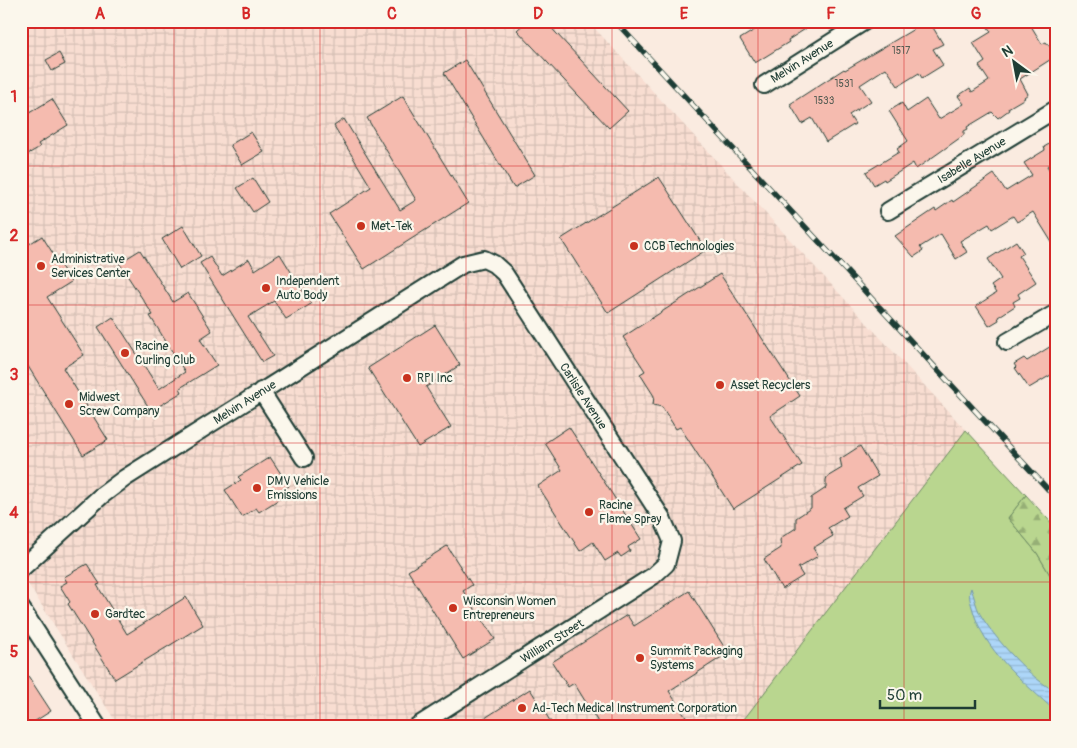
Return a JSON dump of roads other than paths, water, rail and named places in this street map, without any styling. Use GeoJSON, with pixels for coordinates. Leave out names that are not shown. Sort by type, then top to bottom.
{"type":"FeatureCollection","features":[{"type":"Feature","properties":{"kind":"street","name":"Melvin Avenue"},"geometry":{"type":"LineString","coordinates":[[764,85],[866,21]]}},
{"type":"Feature","properties":{"kind":"street","name":"Isabelle Avenue"},"geometry":{"type":"LineString","coordinates":[[888,212],[1056,109]]}},
{"type":"Feature","properties":{"kind":"street","name":"Melvin Avenue"},"geometry":{"type":"LineString","coordinates":[[21,569],[101,496],[125,478],[463,264],[484,259]]}},
{"type":"Feature","properties":{"kind":"street","name":"Carlisle Avenue"},"geometry":{"type":"LineString","coordinates":[[484,259],[494,264],[504,273],[662,518],[672,542]]}},
{"type":"Feature","properties":{"kind":"street"},"geometry":{"type":"LineString","coordinates":[[1007,342],[1056,312]]}},
{"type":"Feature","properties":{"kind":"street"},"geometry":{"type":"LineString","coordinates":[[261,391],[304,458]]}},
{"type":"Feature","properties":{"kind":"street","name":"William Street"},"geometry":{"type":"LineString","coordinates":[[416,727],[654,576],[666,564],[672,542]]}},
{"type":"Feature","properties":{"kind":"street"},"geometry":{"type":"LineString","coordinates":[[21,608],[98,727]]}},
{"type":"Feature","properties":{"kind":"water"},"geometry":{"type":"Polygon","coordinates":[[[971,588],[980,614],[1003,645],[1036,678],[1056,691],[1056,712],[1006,665],[985,638],[977,623],[971,604],[969,595],[971,588]]]}},
{"type":"Feature","properties":{"kind":"railway"},"geometry":{"type":"LineString","coordinates":[[615,21],[1056,498]]}},
{"type":"Feature","properties":{"kind":"place","name":"Met-Tek"},"geometry":{"type":"Point","coordinates":[361,226]}},
{"type":"Feature","properties":{"kind":"place","name":"CCB Technologies"},"geometry":{"type":"Point","coordinates":[634,246]}},
{"type":"Feature","properties":{"kind":"place","name":"Administrative Services Center"},"geometry":{"type":"Point","coordinates":[41,266]}},
{"type":"Feature","properties":{"kind":"place","name":"Independent Auto Body"},"geometry":{"type":"Point","coordinates":[266,288]}},
{"type":"Feature","properties":{"kind":"place","name":"Racine Curling Club"},"geometry":{"type":"Point","coordinates":[125,353]}},
{"type":"Feature","properties":{"kind":"place","name":"RPI Inc"},"geometry":{"type":"Point","coordinates":[407,378]}},
{"type":"Feature","properties":{"kind":"place","name":"Asset Recyclers"},"geometry":{"type":"Point","coordinates":[720,385]}},
{"type":"Feature","properties":{"kind":"place","name":"Midwest Screw Company"},"geometry":{"type":"Point","coordinates":[69,404]}},
{"type":"Feature","properties":{"kind":"place","name":"DMV Vehicle Emissions"},"geometry":{"type":"Point","coordinates":[257,488]}},
{"type":"Feature","properties":{"kind":"place","name":"Racine Flame Spray"},"geometry":{"type":"Point","coordinates":[589,512]}},
{"type":"Feature","properties":{"kind":"place","name":"Wisconsin Women Entrepreneurs"},"geometry":{"type":"Point","coordinates":[453,608]}},
{"type":"Feature","properties":{"kind":"place","name":"Gardtec"},"geometry":{"type":"Point","coordinates":[95,614]}},
{"type":"Feature","properties":{"kind":"place","name":"Summit Packaging Systems"},"geometry":{"type":"Point","coordinates":[640,658]}},
{"type":"Feature","properties":{"kind":"place","name":"Ad-Tech Medical Instrument Corporation"},"geometry":{"type":"Point","coordinates":[522,708]}}]}
